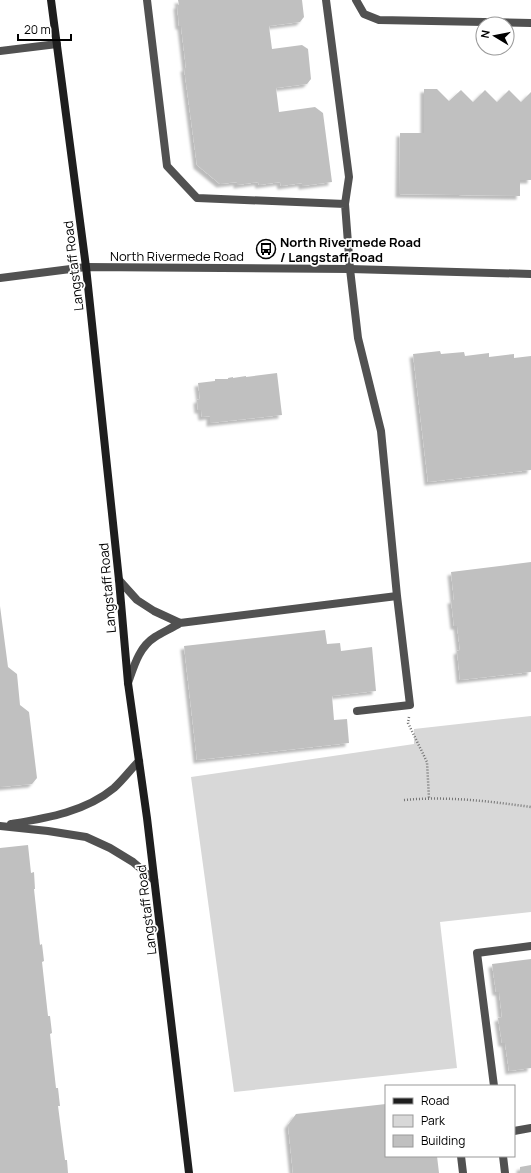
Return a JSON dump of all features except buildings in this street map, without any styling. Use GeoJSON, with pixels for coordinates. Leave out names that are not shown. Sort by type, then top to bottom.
{"type":"FeatureCollection","features":[{"type":"Feature","properties":{"kind":"main road","name":"Langstaff Road"},"geometry":{"type":"LineString","coordinates":[[51,0],[86,267],[119,580],[128,683],[154,880],[189,1173]]}},
{"type":"Feature","properties":{"kind":"street"},"geometry":{"type":"LineString","coordinates":[[147,0],[167,166],[197,198],[345,204]]}},
{"type":"Feature","properties":{"kind":"street"},"geometry":{"type":"LineString","coordinates":[[326,0],[349,177],[345,204],[350,269],[358,338],[381,431],[397,596],[410,705],[357,711]]}},
{"type":"Feature","properties":{"kind":"street"},"geometry":{"type":"LineString","coordinates":[[356,0],[364,14],[379,20],[531,23]]}},
{"type":"Feature","properties":{"kind":"street"},"geometry":{"type":"LineString","coordinates":[[0,51],[57,44]]}},
{"type":"Feature","properties":{"kind":"street","name":"North Rivermede Road"},"geometry":{"type":"LineString","coordinates":[[0,278],[86,267],[350,269],[531,274]]}},
{"type":"Feature","properties":{"kind":"street"},"geometry":{"type":"LineString","coordinates":[[119,580],[137,600],[154,612],[180,623]]}},
{"type":"Feature","properties":{"kind":"street"},"geometry":{"type":"LineString","coordinates":[[128,683],[135,662],[146,644],[155,637],[180,623],[397,596]]}},
{"type":"Feature","properties":{"kind":"street"},"geometry":{"type":"LineString","coordinates":[[0,826],[47,818],[89,804],[115,788],[139,761]]}},
{"type":"Feature","properties":{"kind":"street"},"geometry":{"type":"LineString","coordinates":[[0,826],[48,830],[86,837],[110,848],[133,862],[154,880]]}},
{"type":"Feature","properties":{"kind":"street"},"geometry":{"type":"LineString","coordinates":[[494,1085],[477,952],[531,946]]}},
{"type":"Feature","properties":{"kind":"street"},"geometry":{"type":"LineString","coordinates":[[515,1131],[531,1128]]}},
{"type":"Feature","properties":{"kind":"street"},"geometry":{"type":"LineString","coordinates":[[462,1157],[463,1173]]}},
{"type":"Feature","properties":{"kind":"street"},"geometry":{"type":"LineString","coordinates":[[503,1157],[505,1173]]}},
{"type":"Feature","properties":{"kind":"path"},"geometry":{"type":"LineString","coordinates":[[410,705],[408,723],[427,762],[429,798]]}},
{"type":"Feature","properties":{"kind":"path"},"geometry":{"type":"LineString","coordinates":[[404,800],[429,798],[475,799],[531,807]]}},
{"type":"Feature","properties":{"kind":"green space"},"geometry":{"type":"Polygon","coordinates":[[[531,716],[531,912],[440,922],[457,1068],[234,1092],[191,777],[414,744],[414,729],[531,716]]]}},
{"type":"Feature","properties":{"kind":"place","name":"North Rivermede Road / Langstaff Road"},"geometry":{"type":"Point","coordinates":[266,249]}}]}
